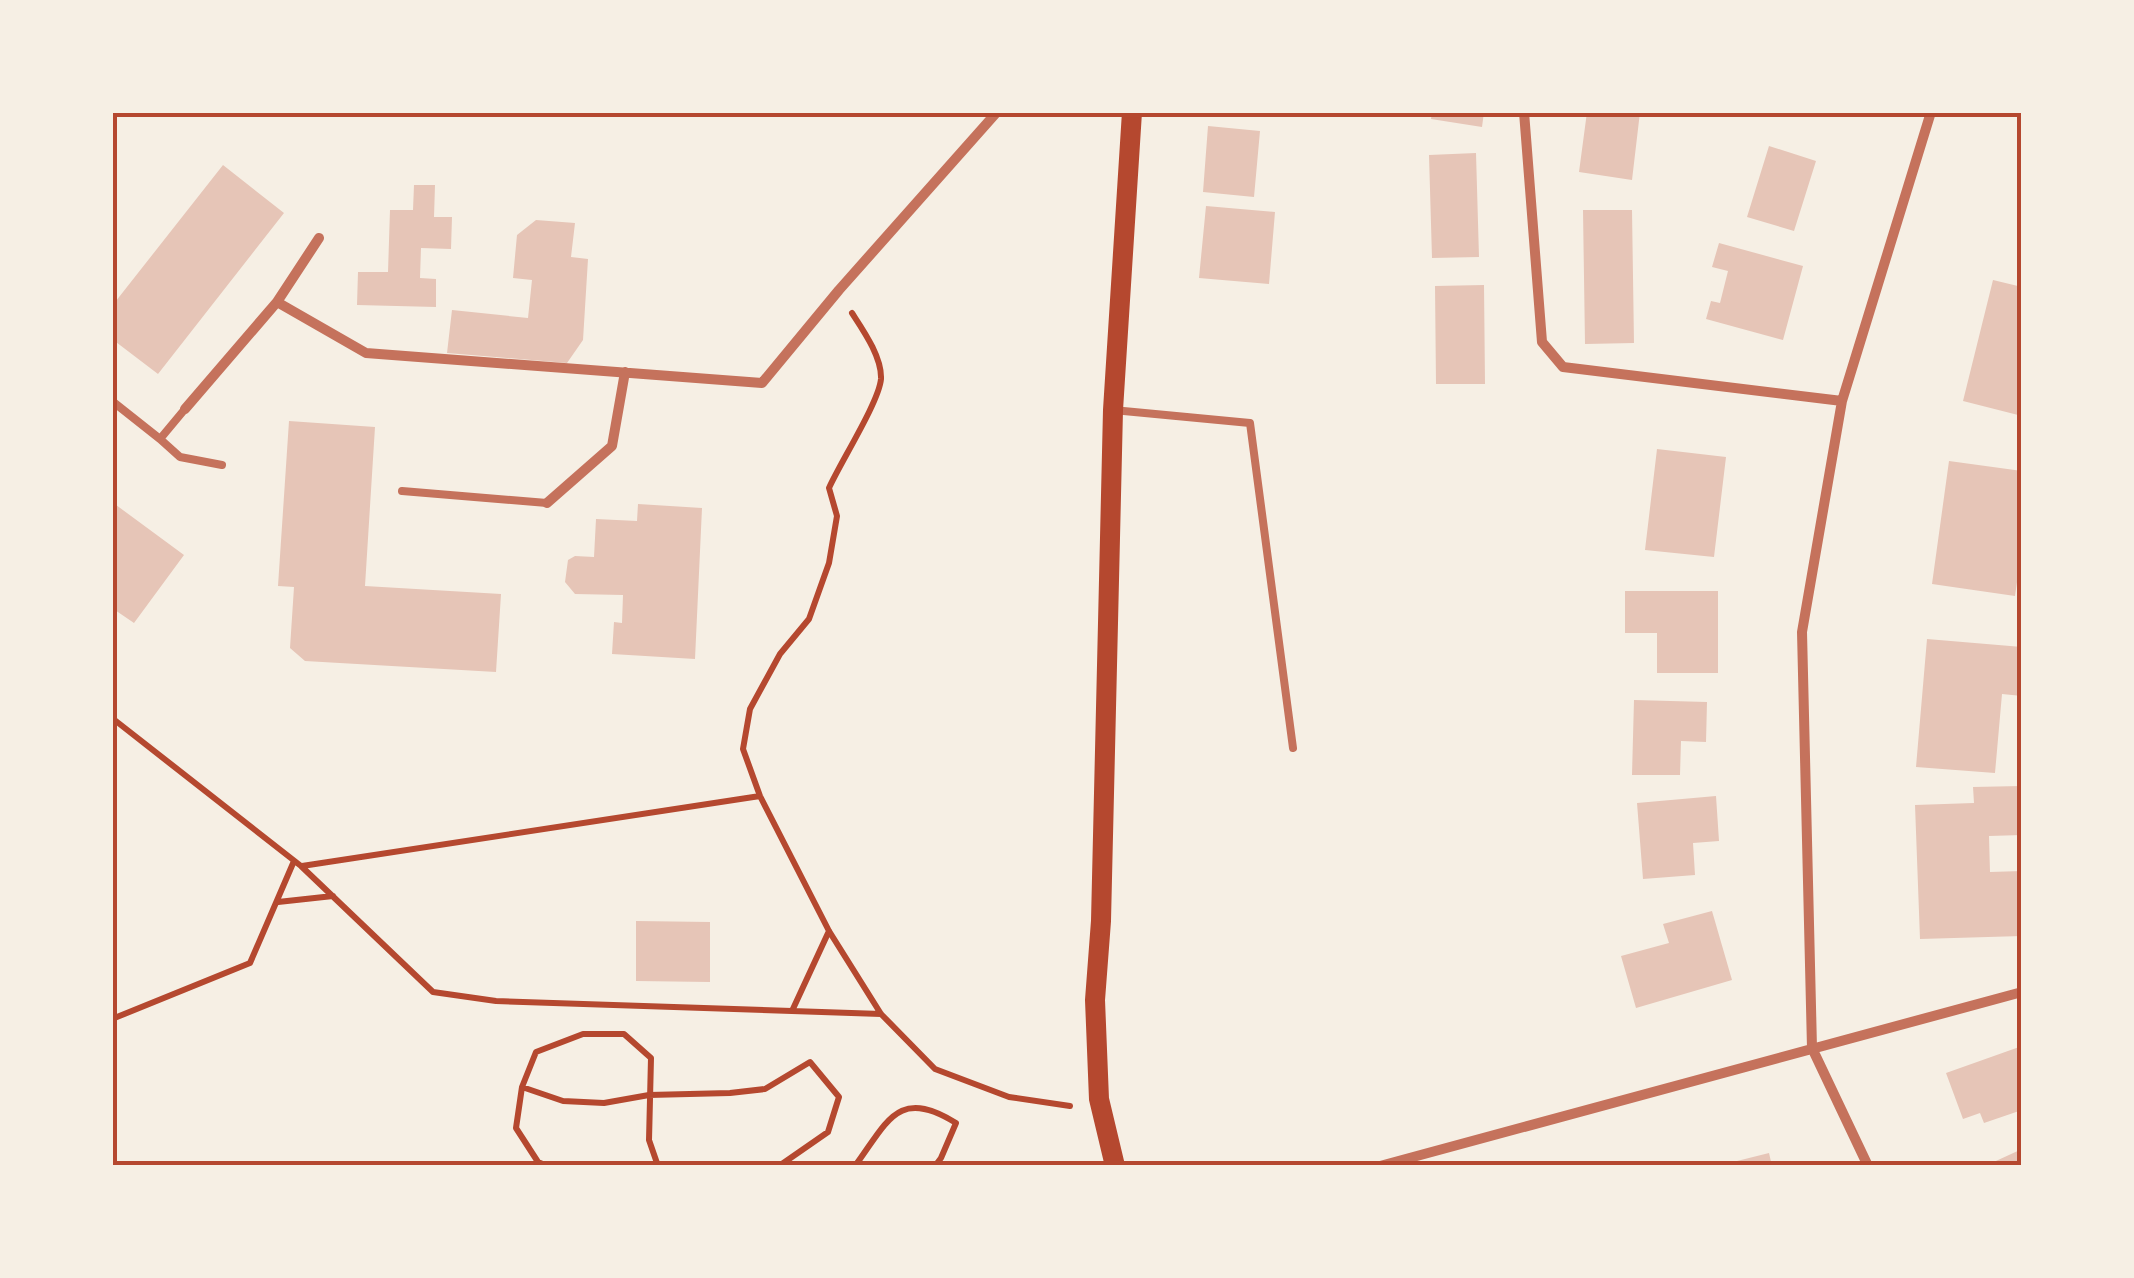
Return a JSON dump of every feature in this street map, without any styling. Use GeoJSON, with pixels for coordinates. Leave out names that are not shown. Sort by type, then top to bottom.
{"type":"FeatureCollection","features":[{"type":"Feature","properties":{"kind":"main road"},"geometry":{"type":"LineString","coordinates":[[1115,1166],[1099,1100],[1095,1000],[1101,921],[1114,410],[1132,112]]}},
{"type":"Feature","properties":{"kind":"street"},"geometry":{"type":"LineString","coordinates":[[277,302],[366,353],[762,383],[839,290],[998,112]]}},
{"type":"Feature","properties":{"kind":"street"},"geometry":{"type":"LineString","coordinates":[[1524,112],[1542,342],[1563,366],[1842,400]]}},
{"type":"Feature","properties":{"kind":"street"},"geometry":{"type":"LineString","coordinates":[[1868,1166],[1812,1048],[1802,632],[1842,400],[1932,112]]}},
{"type":"Feature","properties":{"kind":"street"},"geometry":{"type":"LineString","coordinates":[[185,409],[277,302],[319,238]]}},
{"type":"Feature","properties":{"kind":"street"},"geometry":{"type":"LineString","coordinates":[[548,503],[612,446],[625,372]]}},
{"type":"Feature","properties":{"kind":"street"},"geometry":{"type":"LineString","coordinates":[[1380,1166],[2022,992]]}},
{"type":"Feature","properties":{"kind":"lane"},"geometry":{"type":"LineString","coordinates":[[112,401],[180,458],[222,464]]}},
{"type":"Feature","properties":{"kind":"lane"},"geometry":{"type":"LineString","coordinates":[[160,439],[185,409]]}},
{"type":"Feature","properties":{"kind":"lane"},"geometry":{"type":"LineString","coordinates":[[1114,410],[1250,423],[1293,748]]}},
{"type":"Feature","properties":{"kind":"lane"},"geometry":{"type":"LineString","coordinates":[[402,491],[548,503]]}},
{"type":"Feature","properties":{"kind":"path"},"geometry":{"type":"LineString","coordinates":[[839,290],[871,344],[881,378],[829,488],[837,516],[829,563],[809,619],[780,654],[750,709],[743,749],[760,796],[829,932],[881,1014],[935,1070],[1009,1098],[1065,1107],[1099,1100]]}},
{"type":"Feature","properties":{"kind":"path"},"geometry":{"type":"LineString","coordinates":[[112,718],[297,863],[434,992],[496,1002],[881,1014]]}},
{"type":"Feature","properties":{"kind":"path"},"geometry":{"type":"LineString","coordinates":[[297,863],[760,796]]}},
{"type":"Feature","properties":{"kind":"path"},"geometry":{"type":"LineString","coordinates":[[112,1018],[250,964],[297,863]]}},
{"type":"Feature","properties":{"kind":"path"},"geometry":{"type":"LineString","coordinates":[[277,902],[333,896]]}},
{"type":"Feature","properties":{"kind":"path"},"geometry":{"type":"LineString","coordinates":[[792,1011],[829,932]]}},
{"type":"Feature","properties":{"kind":"path"},"geometry":{"type":"LineString","coordinates":[[547,1166],[538,1162],[516,1128],[522,1087],[536,1052],[583,1034],[624,1034],[651,1058],[650,1140],[658,1166]]}},
{"type":"Feature","properties":{"kind":"path"},"geometry":{"type":"LineString","coordinates":[[522,1087],[563,1101],[604,1103],[650,1095],[765,1089],[810,1062],[840,1097],[828,1132],[779,1166]]}},
{"type":"Feature","properties":{"kind":"path"},"geometry":{"type":"LineString","coordinates":[[855,1166],[891,1118],[910,1106],[930,1107],[956,1123],[934,1166]]}},
{"type":"Feature","properties":{"kind":"building"},"geometry":{"type":"Polygon","coordinates":[[[1432,112],[1484,112],[1482,127],[1431,119],[1432,112]]]}},
{"type":"Feature","properties":{"kind":"building"},"geometry":{"type":"Polygon","coordinates":[[[1587,112],[1640,112],[1632,180],[1579,172],[1587,112]]]}},
{"type":"Feature","properties":{"kind":"building"},"geometry":{"type":"Polygon","coordinates":[[[1208,126],[1260,131],[1254,197],[1203,192],[1208,126]]]}},
{"type":"Feature","properties":{"kind":"building"},"geometry":{"type":"Polygon","coordinates":[[[1769,146],[1816,161],[1794,231],[1747,217],[1769,146]]]}},
{"type":"Feature","properties":{"kind":"building"},"geometry":{"type":"Polygon","coordinates":[[[1476,153],[1479,257],[1432,258],[1429,155],[1476,153]]]}},
{"type":"Feature","properties":{"kind":"building"},"geometry":{"type":"Polygon","coordinates":[[[223,165],[284,213],[158,374],[112,339],[112,306],[223,165]]]}},
{"type":"Feature","properties":{"kind":"building"},"geometry":{"type":"Polygon","coordinates":[[[414,185],[435,185],[434,217],[452,217],[451,249],[421,248],[420,278],[436,279],[436,307],[357,305],[358,272],[388,272],[390,210],[413,210],[414,185]]]}},
{"type":"Feature","properties":{"kind":"building"},"geometry":{"type":"Polygon","coordinates":[[[1206,206],[1275,212],[1269,284],[1199,278],[1206,206]]]}},
{"type":"Feature","properties":{"kind":"building"},"geometry":{"type":"Polygon","coordinates":[[[1583,210],[1632,210],[1634,343],[1585,344],[1583,210]]]}},
{"type":"Feature","properties":{"kind":"building"},"geometry":{"type":"Polygon","coordinates":[[[536,220],[575,223],[571,257],[588,259],[583,340],[567,363],[447,353],[452,310],[528,318],[532,280],[513,278],[517,235],[536,220]]]}},
{"type":"Feature","properties":{"kind":"building"},"geometry":{"type":"Polygon","coordinates":[[[1719,243],[1803,266],[1783,340],[1706,319],[1711,301],[1720,303],[1728,271],[1712,267],[1719,243]]]}},
{"type":"Feature","properties":{"kind":"building"},"geometry":{"type":"Polygon","coordinates":[[[1993,280],[2022,287],[2022,416],[1963,401],[1993,280]]]}},
{"type":"Feature","properties":{"kind":"building"},"geometry":{"type":"Polygon","coordinates":[[[1484,285],[1485,384],[1436,384],[1435,286],[1484,285]]]}},
{"type":"Feature","properties":{"kind":"building"},"geometry":{"type":"Polygon","coordinates":[[[289,421],[375,427],[365,586],[501,594],[496,672],[305,661],[290,648],[294,587],[278,586],[289,421]]]}},
{"type":"Feature","properties":{"kind":"building"},"geometry":{"type":"Polygon","coordinates":[[[1657,449],[1726,457],[1714,557],[1645,550],[1657,449]]]}},
{"type":"Feature","properties":{"kind":"building"},"geometry":{"type":"Polygon","coordinates":[[[1949,461],[2022,471],[2022,547],[2015,596],[1932,584],[1949,461]]]}},
{"type":"Feature","properties":{"kind":"building"},"geometry":{"type":"Polygon","coordinates":[[[112,502],[184,555],[134,623],[112,608],[112,502]]]}},
{"type":"Feature","properties":{"kind":"building"},"geometry":{"type":"Polygon","coordinates":[[[638,504],[702,508],[695,659],[612,654],[614,622],[622,623],[623,595],[575,594],[565,582],[568,560],[575,556],[594,557],[596,519],[637,521],[638,504]]]}},
{"type":"Feature","properties":{"kind":"building"},"geometry":{"type":"Polygon","coordinates":[[[1625,591],[1718,591],[1718,673],[1657,673],[1657,633],[1625,633],[1625,591]]]}},
{"type":"Feature","properties":{"kind":"building"},"geometry":{"type":"Polygon","coordinates":[[[1927,639],[2022,647],[2022,696],[2002,694],[1995,773],[1916,767],[1927,639]]]}},
{"type":"Feature","properties":{"kind":"building"},"geometry":{"type":"Polygon","coordinates":[[[1634,700],[1707,702],[1706,742],[1681,741],[1680,775],[1632,775],[1634,700]]]}},
{"type":"Feature","properties":{"kind":"building"},"geometry":{"type":"Polygon","coordinates":[[[2021,786],[2022,835],[1989,836],[1990,872],[2022,871],[2022,936],[1920,939],[1915,805],[1974,803],[1973,787],[2021,786]]]}},
{"type":"Feature","properties":{"kind":"building"},"geometry":{"type":"Polygon","coordinates":[[[1716,796],[1719,841],[1693,843],[1695,875],[1643,879],[1637,803],[1716,796]]]}},
{"type":"Feature","properties":{"kind":"building"},"geometry":{"type":"Polygon","coordinates":[[[1712,911],[1732,980],[1636,1008],[1621,956],[1669,943],[1663,924],[1712,911]]]}},
{"type":"Feature","properties":{"kind":"building"},"geometry":{"type":"Polygon","coordinates":[[[636,921],[710,922],[710,982],[636,981],[636,921]]]}},
{"type":"Feature","properties":{"kind":"building"},"geometry":{"type":"Polygon","coordinates":[[[2022,1046],[2022,1110],[1984,1123],[1980,1113],[1963,1119],[1946,1073],[2022,1046]]]}},
{"type":"Feature","properties":{"kind":"building"},"geometry":{"type":"Polygon","coordinates":[[[2022,1149],[2022,1166],[1985,1166],[2022,1149]]]}},
{"type":"Feature","properties":{"kind":"building"},"geometry":{"type":"Polygon","coordinates":[[[1769,1153],[1772,1166],[1725,1164],[1769,1153]]]}}]}
